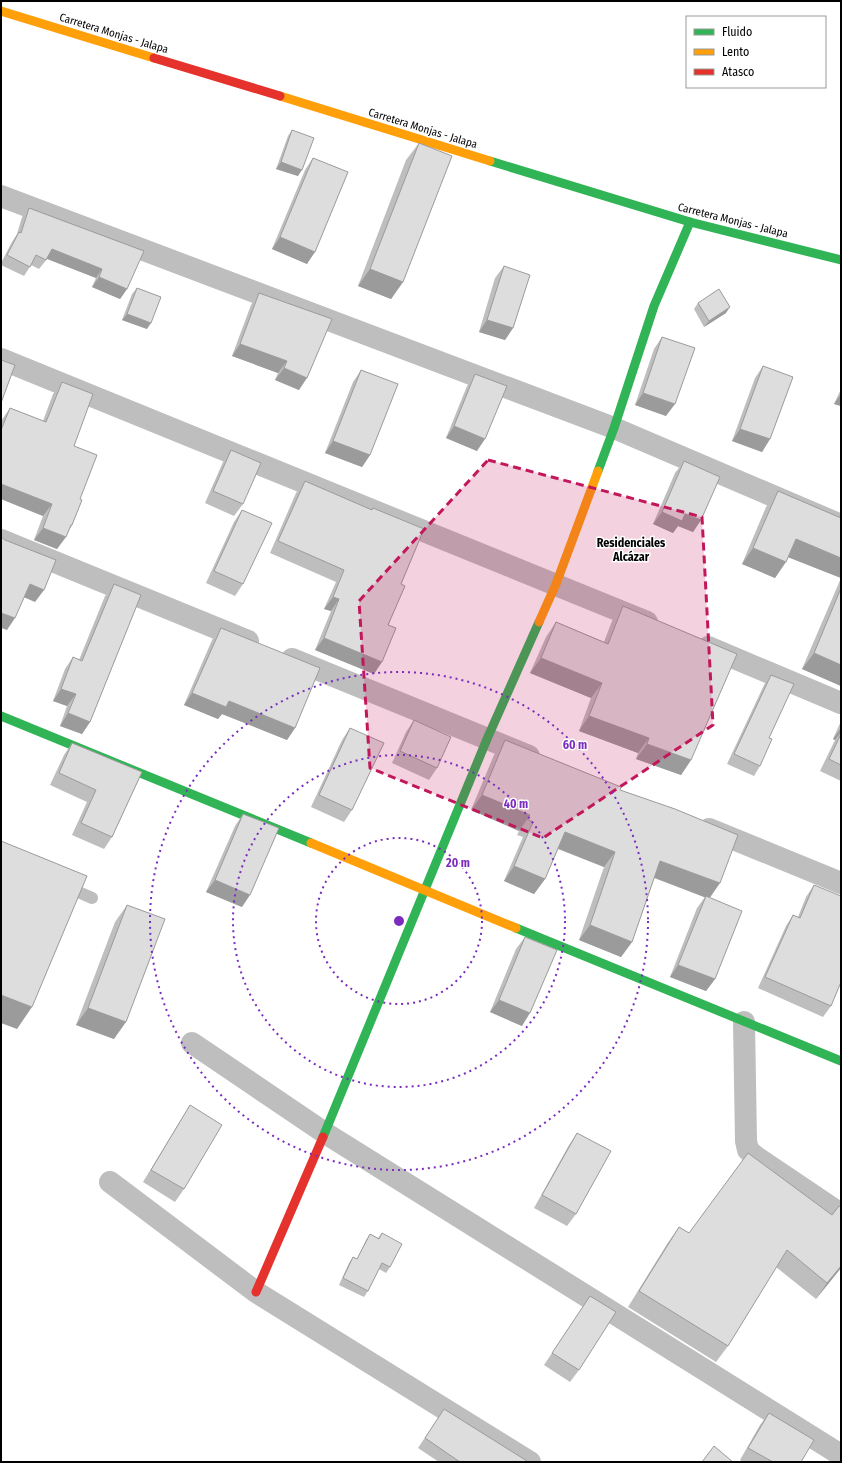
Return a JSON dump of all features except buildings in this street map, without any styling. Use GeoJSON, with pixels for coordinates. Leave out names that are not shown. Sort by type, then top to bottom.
{"type":"FeatureCollection","features":[{"type":"Feature","properties":{"kind":"street","name":"Carretera Monjas - Jalapa"},"geometry":{"type":"LineString","coordinates":[[1,11],[690,222],[841,260]]}},
{"type":"Feature","properties":{"kind":"street"},"geometry":{"type":"LineString","coordinates":[[1,196],[614,428],[841,525]]}},
{"type":"Feature","properties":{"kind":"street"},"geometry":{"type":"LineString","coordinates":[[256,1292],[325,1133],[487,739],[556,584],[614,428],[654,306],[690,222]]}},
{"type":"Feature","properties":{"kind":"street"},"geometry":{"type":"LineString","coordinates":[[1,359],[556,584],[665,630]]}},
{"type":"Feature","properties":{"kind":"street"},"geometry":{"type":"LineString","coordinates":[[1,540],[546,763]]}},
{"type":"Feature","properties":{"kind":"street"},"geometry":{"type":"LineString","coordinates":[[687,639],[841,703]]}},
{"type":"Feature","properties":{"kind":"street"},"geometry":{"type":"LineString","coordinates":[[1,716],[841,1062]]}},
{"type":"Feature","properties":{"kind":"street"},"geometry":{"type":"LineString","coordinates":[[694,823],[841,883]]}},
{"type":"Feature","properties":{"kind":"street"},"geometry":{"type":"LineString","coordinates":[[744,1022],[746,1141],[748,1150],[756,1157],[841,1214]]}},
{"type":"Feature","properties":{"kind":"street"},"geometry":{"type":"LineString","coordinates":[[192,1043],[325,1133],[841,1455]]}},
{"type":"Feature","properties":{"kind":"street"},"geometry":{"type":"LineString","coordinates":[[110,1182],[256,1292],[530,1462]]}},
{"type":"Feature","properties":{"kind":"lane"},"geometry":{"type":"LineString","coordinates":[[57,883],[92,898]]}},
{"type":"Feature","properties":{"kind":"highlighted area"},"geometry":{"type":"Polygon","coordinates":[[[488,460],[702,517],[713,725],[543,838],[370,768],[359,601],[488,460]]]}},
{"type":"Feature","properties":{"kind":"traffic: fast"},"geometry":{"type":"LineString","coordinates":[[490,161],[690,222],[841,260]]}},
{"type":"Feature","properties":{"kind":"traffic: fast"},"geometry":{"type":"LineString","coordinates":[[598,471],[614,428],[654,306],[690,222]]}},
{"type":"Feature","properties":{"kind":"traffic: fast"},"geometry":{"type":"LineString","coordinates":[[323,1137],[487,739],[539,622]]}},
{"type":"Feature","properties":{"kind":"traffic: fast"},"geometry":{"type":"LineString","coordinates":[[1,716],[311,843]]}},
{"type":"Feature","properties":{"kind":"traffic: fast"},"geometry":{"type":"LineString","coordinates":[[516,928],[841,1061]]}},
{"type":"Feature","properties":{"kind":"traffic: slow"},"geometry":{"type":"LineString","coordinates":[[1,11],[154,58]]}},
{"type":"Feature","properties":{"kind":"traffic: slow"},"geometry":{"type":"LineString","coordinates":[[280,96],[490,161]]}},
{"type":"Feature","properties":{"kind":"traffic: slow"},"geometry":{"type":"LineString","coordinates":[[539,622],[556,584],[598,471]]}},
{"type":"Feature","properties":{"kind":"traffic: slow"},"geometry":{"type":"LineString","coordinates":[[311,843],[516,928]]}},
{"type":"Feature","properties":{"kind":"traffic: jam"},"geometry":{"type":"LineString","coordinates":[[154,58],[280,96]]}},
{"type":"Feature","properties":{"kind":"traffic: jam"},"geometry":{"type":"LineString","coordinates":[[256,1292],[323,1137]]}},
{"type":"Feature","properties":{"kind":"district","name":"Residenciales Alcázar"},"geometry":{"type":"Point","coordinates":[631,550]}}]}
